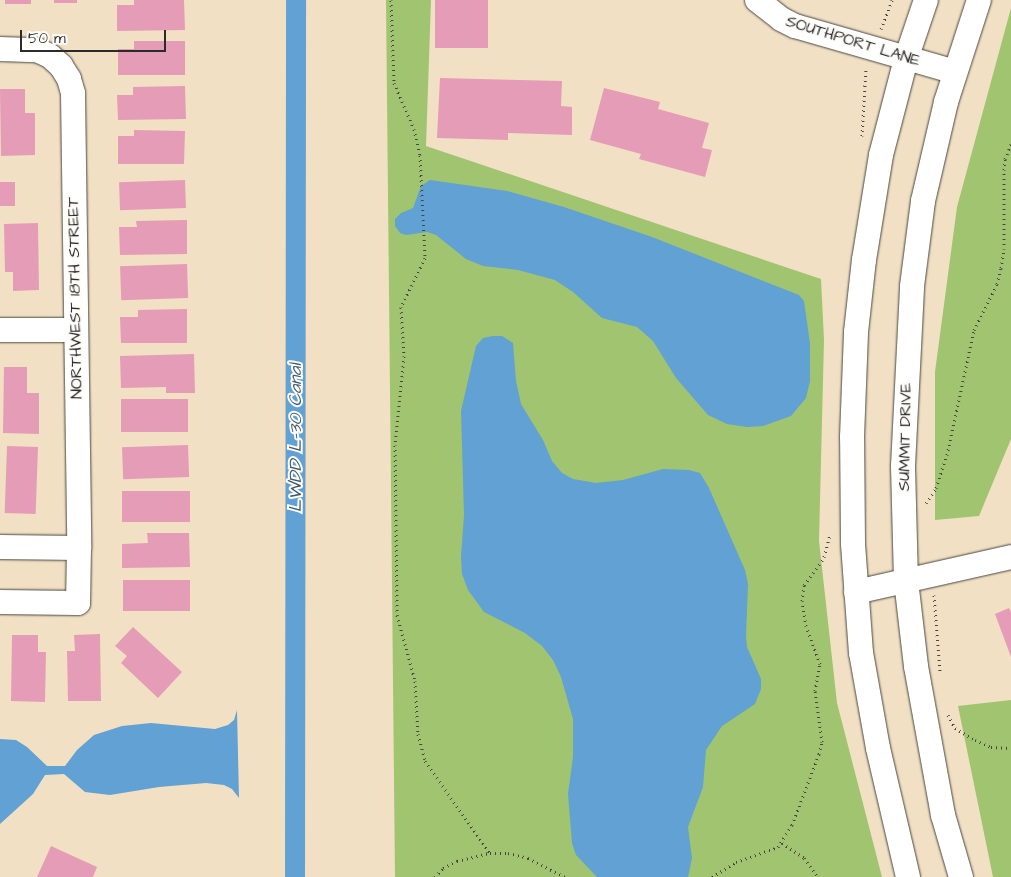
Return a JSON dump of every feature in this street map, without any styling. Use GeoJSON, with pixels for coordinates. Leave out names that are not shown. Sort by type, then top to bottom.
{"type":"FeatureCollection","features":[{"type":"Feature","properties":{"kind":"street","name":"SOUTHPORT LANE"},"geometry":{"type":"LineString","coordinates":[[757,0],[781,20],[795,26],[954,72]]}},
{"type":"Feature","properties":{"kind":"street"},"geometry":{"type":"LineString","coordinates":[[908,877],[880,757],[861,653],[853,543],[852,446],[856,332],[864,260],[881,155],[906,59],[926,0]]}},
{"type":"Feature","properties":{"kind":"street","name":"SUMMIT DRIVE"},"geometry":{"type":"LineString","coordinates":[[961,877],[944,815],[916,666],[906,581],[903,466],[912,286],[923,201],[954,72],[979,0]]}},
{"type":"Feature","properties":{"kind":"street","name":"NORTHWEST 18TH STREET"},"geometry":{"type":"LineString","coordinates":[[0,49],[37,50],[50,56],[65,73],[73,93],[79,548],[78,603],[0,602]]}},
{"type":"Feature","properties":{"kind":"street"},"geometry":{"type":"LineString","coordinates":[[0,330],[75,330]]}},
{"type":"Feature","properties":{"kind":"street"},"geometry":{"type":"LineString","coordinates":[[0,548],[79,548]]}},
{"type":"Feature","properties":{"kind":"street"},"geometry":{"type":"LineString","coordinates":[[856,592],[1011,558]]}},
{"type":"Feature","properties":{"kind":"path"},"geometry":{"type":"LineString","coordinates":[[391,0],[394,83],[414,129],[420,155],[425,258],[401,307],[404,356],[395,445],[397,615],[415,681],[418,734],[425,762],[490,853]]}},
{"type":"Feature","properties":{"kind":"path"},"geometry":{"type":"LineString","coordinates":[[924,511],[939,480],[947,455],[974,330],[997,284],[1001,268],[1004,249],[1004,170],[1005,159],[1011,144]]}},
{"type":"Feature","properties":{"kind":"path"},"geometry":{"type":"LineString","coordinates":[[930,576],[938,632],[940,673]]}},
{"type":"Feature","properties":{"kind":"path"},"geometry":{"type":"LineString","coordinates":[[946,712],[955,728],[975,740],[991,747],[1011,748]]}},
{"type":"Feature","properties":{"kind":"path"},"geometry":{"type":"LineString","coordinates":[[712,877],[736,862],[771,851],[782,843],[804,858],[818,877]]}},
{"type":"Feature","properties":{"kind":"path"},"geometry":{"type":"LineString","coordinates":[[435,877],[442,868],[490,853],[508,853],[528,858],[565,877]]}},
{"type":"Feature","properties":{"kind":"green space"},"geometry":{"type":"Polygon","coordinates":[[[386,0],[431,0],[426,146],[821,279],[824,340],[819,541],[837,703],[882,877],[395,877],[386,0]]]}},
{"type":"Feature","properties":{"kind":"green space"},"geometry":{"type":"Polygon","coordinates":[[[1011,8],[1011,439],[979,516],[935,520],[935,372],[957,207],[1011,8]]]}},
{"type":"Feature","properties":{"kind":"green space"},"geometry":{"type":"Polygon","coordinates":[[[1011,700],[1011,877],[993,877],[958,706],[1011,700]]]}},
{"type":"Feature","properties":{"kind":"water"},"geometry":{"type":"Polygon","coordinates":[[[430,180],[507,191],[564,207],[652,237],[799,295],[804,301],[810,343],[810,381],[806,398],[791,416],[763,426],[747,427],[727,424],[708,415],[676,378],[653,341],[637,327],[602,318],[573,292],[555,280],[518,270],[483,266],[466,259],[436,235],[427,232],[406,235],[400,233],[395,226],[395,219],[401,213],[413,208],[421,186],[430,180]]]}},
{"type":"Feature","properties":{"kind":"water"},"geometry":{"type":"Polygon","coordinates":[[[502,336],[513,343],[516,381],[521,404],[543,440],[552,461],[562,473],[573,479],[596,483],[623,480],[663,469],[689,470],[700,473],[709,488],[745,570],[748,584],[747,647],[761,679],[761,689],[755,704],[722,726],[706,750],[703,787],[688,827],[692,858],[688,877],[597,877],[576,855],[572,843],[568,794],[573,757],[573,719],[561,677],[553,660],[542,646],[525,633],[484,612],[468,590],[462,574],[461,557],[464,515],[461,411],[476,346],[483,338],[502,336]]]}},
{"type":"Feature","properties":{"kind":"water"},"geometry":{"type":"Polygon","coordinates":[[[237,710],[239,798],[232,789],[224,785],[206,783],[159,787],[110,795],[85,792],[64,774],[45,775],[33,794],[0,824],[0,739],[16,740],[27,747],[47,766],[65,766],[77,750],[94,735],[122,726],[151,723],[215,729],[228,725],[234,720],[237,710]]]}},
{"type":"Feature","properties":{"kind":"building"},"geometry":{"type":"Polygon","coordinates":[[[5,0],[31,0],[31,4],[5,4],[5,0]]]}},
{"type":"Feature","properties":{"kind":"building"},"geometry":{"type":"Polygon","coordinates":[[[54,0],[77,0],[77,3],[54,3],[54,0]]]}},
{"type":"Feature","properties":{"kind":"building"},"geometry":{"type":"Polygon","coordinates":[[[134,0],[184,0],[185,30],[117,31],[117,5],[134,5],[134,0]]]}},
{"type":"Feature","properties":{"kind":"building"},"geometry":{"type":"Polygon","coordinates":[[[435,0],[488,0],[488,48],[435,48],[435,0]]]}},
{"type":"Feature","properties":{"kind":"building"},"geometry":{"type":"Polygon","coordinates":[[[134,41],[185,41],[185,75],[118,75],[118,49],[134,49],[134,41]]]}},
{"type":"Feature","properties":{"kind":"building"},"geometry":{"type":"Polygon","coordinates":[[[440,78],[562,81],[561,106],[572,107],[572,135],[508,133],[508,140],[437,138],[440,78]]]}},
{"type":"Feature","properties":{"kind":"building"},"geometry":{"type":"Polygon","coordinates":[[[185,86],[186,119],[118,120],[117,95],[133,95],[133,87],[185,86]]]}},
{"type":"Feature","properties":{"kind":"building"},"geometry":{"type":"Polygon","coordinates":[[[604,88],[660,102],[658,109],[709,123],[702,148],[712,150],[705,177],[639,159],[641,154],[590,140],[604,88]]]}},
{"type":"Feature","properties":{"kind":"building"},"geometry":{"type":"Polygon","coordinates":[[[0,89],[25,89],[25,113],[35,113],[35,155],[1,156],[0,89]]]}},
{"type":"Feature","properties":{"kind":"building"},"geometry":{"type":"Polygon","coordinates":[[[134,130],[185,131],[184,164],[118,164],[118,136],[134,136],[134,130]]]}},
{"type":"Feature","properties":{"kind":"building"},"geometry":{"type":"Polygon","coordinates":[[[185,180],[186,208],[120,210],[119,182],[185,180]]]}},
{"type":"Feature","properties":{"kind":"building"},"geometry":{"type":"Polygon","coordinates":[[[0,182],[15,182],[15,206],[0,206],[0,182]]]}},
{"type":"Feature","properties":{"kind":"building"},"geometry":{"type":"Polygon","coordinates":[[[187,220],[187,254],[120,255],[119,227],[137,227],[136,221],[187,220]]]}},
{"type":"Feature","properties":{"kind":"building"},"geometry":{"type":"Polygon","coordinates":[[[38,223],[39,290],[13,291],[13,272],[5,272],[4,224],[38,223]]]}},
{"type":"Feature","properties":{"kind":"building"},"geometry":{"type":"Polygon","coordinates":[[[187,264],[188,298],[121,300],[120,266],[187,264]]]}},
{"type":"Feature","properties":{"kind":"building"},"geometry":{"type":"Polygon","coordinates":[[[187,309],[187,343],[121,343],[120,317],[138,317],[138,310],[187,309]]]}},
{"type":"Feature","properties":{"kind":"building"},"geometry":{"type":"Polygon","coordinates":[[[194,354],[195,393],[166,393],[166,387],[121,388],[120,356],[194,354]]]}},
{"type":"Feature","properties":{"kind":"building"},"geometry":{"type":"Polygon","coordinates":[[[4,367],[27,367],[27,393],[39,393],[39,434],[3,433],[4,367]]]}},
{"type":"Feature","properties":{"kind":"building"},"geometry":{"type":"Polygon","coordinates":[[[121,399],[188,399],[188,432],[121,432],[121,399]]]}},
{"type":"Feature","properties":{"kind":"building"},"geometry":{"type":"Polygon","coordinates":[[[188,445],[189,477],[123,479],[122,447],[188,445]]]}},
{"type":"Feature","properties":{"kind":"building"},"geometry":{"type":"Polygon","coordinates":[[[7,446],[38,447],[36,514],[5,513],[7,446]]]}},
{"type":"Feature","properties":{"kind":"building"},"geometry":{"type":"Polygon","coordinates":[[[122,491],[190,491],[190,522],[122,522],[122,491]]]}},
{"type":"Feature","properties":{"kind":"building"},"geometry":{"type":"Polygon","coordinates":[[[147,533],[189,533],[190,567],[122,568],[122,544],[148,543],[147,533]]]}},
{"type":"Feature","properties":{"kind":"building"},"geometry":{"type":"Polygon","coordinates":[[[123,580],[190,580],[190,611],[123,611],[123,580]]]}},
{"type":"Feature","properties":{"kind":"building"},"geometry":{"type":"Polygon","coordinates":[[[1009,608],[1011,612],[1011,657],[995,614],[1009,608]]]}},
{"type":"Feature","properties":{"kind":"building"},"geometry":{"type":"Polygon","coordinates":[[[133,627],[182,672],[158,698],[121,663],[127,656],[115,646],[133,627]]]}},
{"type":"Feature","properties":{"kind":"building"},"geometry":{"type":"Polygon","coordinates":[[[100,634],[101,701],[68,701],[67,651],[75,651],[74,635],[100,634]]]}},
{"type":"Feature","properties":{"kind":"building"},"geometry":{"type":"Polygon","coordinates":[[[12,635],[38,635],[38,652],[46,652],[45,702],[11,701],[12,635]]]}},
{"type":"Feature","properties":{"kind":"building"},"geometry":{"type":"Polygon","coordinates":[[[51,846],[97,867],[93,877],[37,877],[51,846]]]}},
{"type":"Feature","properties":{"kind":"waterway","name":"LWDD L-30 Canal"},"geometry":{"type":"LineString","coordinates":[[295,877],[296,0]]}}]}
